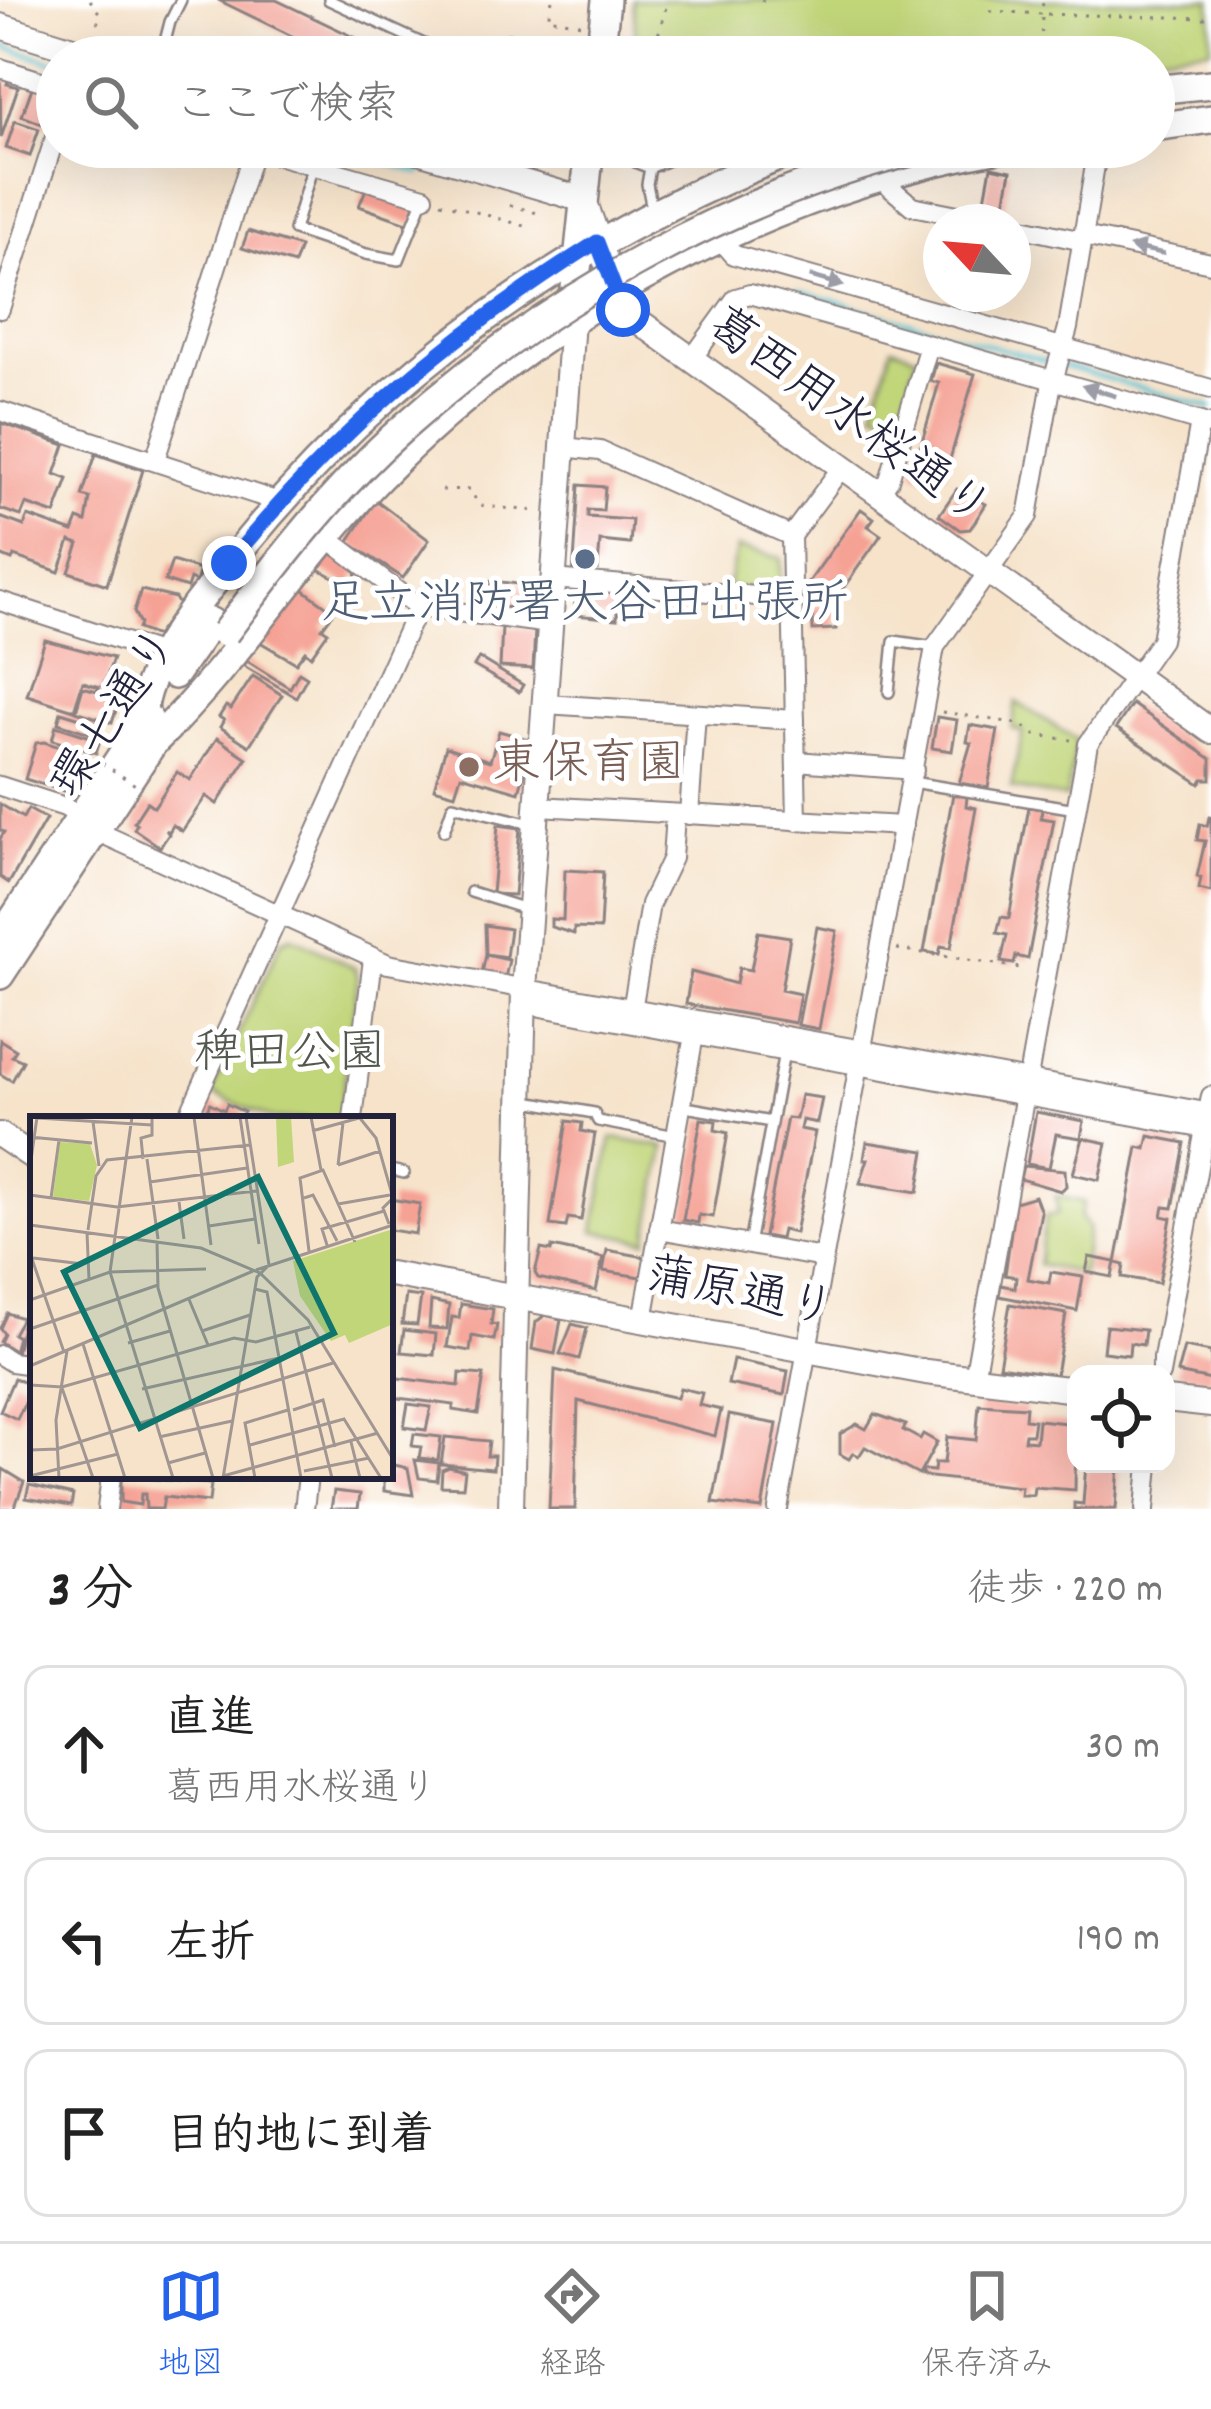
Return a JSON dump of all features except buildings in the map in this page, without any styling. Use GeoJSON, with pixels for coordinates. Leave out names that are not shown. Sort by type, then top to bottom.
{"type":"FeatureCollection","features":[{"type":"Feature","properties":{"kind":"main road"},"geometry":{"type":"LineString","coordinates":[[602,36],[606,0]]}},
{"type":"Feature","properties":{"kind":"main road"},"geometry":{"type":"LineString","coordinates":[[1175,71],[1211,68]]}},
{"type":"Feature","properties":{"kind":"main road"},"geometry":{"type":"LineString","coordinates":[[1175,88],[1211,84]]}},
{"type":"Feature","properties":{"kind":"main road"},"geometry":{"type":"LineString","coordinates":[[1175,108],[1211,104]]}},
{"type":"Feature","properties":{"kind":"main road"},"geometry":{"type":"LineString","coordinates":[[1175,124],[1211,119]]}},
{"type":"Feature","properties":{"kind":"main road"},"geometry":{"type":"LineString","coordinates":[[572,321],[588,248],[584,200],[588,168]]}},
{"type":"Feature","properties":{"kind":"main road"},"geometry":{"type":"LineString","coordinates":[[147,735],[148,686],[164,655],[229,563],[340,439],[423,364],[501,303],[653,212],[754,168]]}},
{"type":"Feature","properties":{"kind":"main road","name":"環七通り"},"geometry":{"type":"LineString","coordinates":[[0,975],[88,824],[284,526],[389,416],[514,317],[657,231],[805,168]]}},
{"type":"Feature","properties":{"kind":"main road","name":"環七通り"},"geometry":{"type":"LineString","coordinates":[[218,628],[400,430],[522,334],[607,280],[703,229],[861,168]]}},
{"type":"Feature","properties":{"kind":"main road"},"geometry":{"type":"LineString","coordinates":[[147,735],[201,695],[325,536],[436,425],[572,321],[721,239],[880,178],[920,168]]}},
{"type":"Feature","properties":{"kind":"main road"},"geometry":{"type":"LineString","coordinates":[[584,200],[620,212],[653,212]]}},
{"type":"Feature","properties":{"kind":"main road","name":"環七通り"},"geometry":{"type":"LineString","coordinates":[[0,939],[88,824]]}},
{"type":"Feature","properties":{"kind":"street"},"geometry":{"type":"LineString","coordinates":[[0,26],[36,36]]}},
{"type":"Feature","properties":{"kind":"street"},"geometry":{"type":"LineString","coordinates":[[0,68],[36,79]]}},
{"type":"Feature","properties":{"kind":"street"},"geometry":{"type":"LineString","coordinates":[[0,309],[45,168]]}},
{"type":"Feature","properties":{"kind":"street"},"geometry":{"type":"LineString","coordinates":[[155,460],[246,168]]}},
{"type":"Feature","properties":{"kind":"street"},"geometry":{"type":"LineString","coordinates":[[323,168],[424,197]]}},
{"type":"Feature","properties":{"kind":"street"},"geometry":{"type":"LineString","coordinates":[[476,168],[584,200]]}},
{"type":"Feature","properties":{"kind":"street"},"geometry":{"type":"LineString","coordinates":[[778,1509],[935,647],[1028,516],[1095,168]]}},
{"type":"Feature","properties":{"kind":"street"},"geometry":{"type":"LineString","coordinates":[[880,178],[912,206],[923,208]]}},
{"type":"Feature","properties":{"kind":"street"},"geometry":{"type":"LineString","coordinates":[[1031,229],[1211,263]]}},
{"type":"Feature","properties":{"kind":"street"},"geometry":{"type":"LineString","coordinates":[[721,239],[734,255],[1211,388]]}},
{"type":"Feature","properties":{"kind":"street","name":"葛西用水桜通り"},"geometry":{"type":"LineString","coordinates":[[588,248],[623,310],[1211,731]]}},
{"type":"Feature","properties":{"kind":"street"},"geometry":{"type":"LineString","coordinates":[[691,360],[742,294],[1206,424],[1161,640],[1088,744],[974,1378]]}},
{"type":"Feature","properties":{"kind":"street"},"geometry":{"type":"LineString","coordinates":[[512,1509],[524,990],[572,321]]}},
{"type":"Feature","properties":{"kind":"street"},"geometry":{"type":"LineString","coordinates":[[879,494],[889,480],[929,346]]}},
{"type":"Feature","properties":{"kind":"street"},"geometry":{"type":"LineString","coordinates":[[0,411],[279,502]]}},
{"type":"Feature","properties":{"kind":"street"},"geometry":{"type":"LineString","coordinates":[[563,447],[600,452],[791,536]]}},
{"type":"Feature","properties":{"kind":"street"},"geometry":{"type":"LineString","coordinates":[[797,821],[791,536],[842,467]]}},
{"type":"Feature","properties":{"kind":"street"},"geometry":{"type":"LineString","coordinates":[[325,536],[418,607],[550,624]]}},
{"type":"Feature","properties":{"kind":"street"},"geometry":{"type":"LineString","coordinates":[[553,579],[791,599]]}},
{"type":"Feature","properties":{"kind":"street"},"geometry":{"type":"LineString","coordinates":[[0,601],[164,655]]}},
{"type":"Feature","properties":{"kind":"street"},"geometry":{"type":"LineString","coordinates":[[189,1116],[418,607]]}},
{"type":"Feature","properties":{"kind":"street"},"geometry":{"type":"LineString","coordinates":[[545,704],[794,720]]}},
{"type":"Feature","properties":{"kind":"street"},"geometry":{"type":"LineString","coordinates":[[632,1010],[650,904],[672,857],[682,815],[696,714]]}},
{"type":"Feature","properties":{"kind":"street"},"geometry":{"type":"LineString","coordinates":[[796,760],[913,776]]}},
{"type":"Feature","properties":{"kind":"street"},"geometry":{"type":"LineString","coordinates":[[0,786],[64,807],[88,824],[373,959],[632,1010],[784,1052],[860,1057]]}},
{"type":"Feature","properties":{"kind":"street"},"geometry":{"type":"LineString","coordinates":[[537,815],[682,815],[903,826]]}},
{"type":"Feature","properties":{"kind":"street"},"geometry":{"type":"LineString","coordinates":[[353,1116],[373,959]]}},
{"type":"Feature","properties":{"kind":"street"},"geometry":{"type":"LineString","coordinates":[[524,990],[541,1007],[695,1028],[1209,1116],[1162,1365]]}},
{"type":"Feature","properties":{"kind":"street"},"geometry":{"type":"LineString","coordinates":[[643,1320],[695,1028]]}},
{"type":"Feature","properties":{"kind":"street"},"geometry":{"type":"LineString","coordinates":[[0,1135],[30,1154]]}},
{"type":"Feature","properties":{"kind":"street"},"geometry":{"type":"LineString","coordinates":[[659,1228],[823,1258]]}},
{"type":"Feature","properties":{"kind":"street","name":"蒲原通り"},"geometry":{"type":"LineString","coordinates":[[393,1275],[807,1351],[1067,1389]]}},
{"type":"Feature","properties":{"kind":"street"},"geometry":{"type":"LineString","coordinates":[[1175,1401],[1211,1406]]}},
{"type":"Feature","properties":{"kind":"street"},"geometry":{"type":"LineString","coordinates":[[1144,1509],[1148,1473]]}},
{"type":"Feature","properties":{"kind":"street"},"geometry":{"type":"LineString","coordinates":[[107,1509],[111,1479]]}},
{"type":"Feature","properties":{"kind":"street"},"geometry":{"type":"LineString","coordinates":[[304,1509],[308,1479]]}},
{"type":"Feature","properties":{"kind":"lane"},"geometry":{"type":"LineString","coordinates":[[168,36],[181,0]]}},
{"type":"Feature","properties":{"kind":"lane"},"geometry":{"type":"LineString","coordinates":[[329,0],[407,36]]}},
{"type":"Feature","properties":{"kind":"lane"},"geometry":{"type":"LineString","coordinates":[[312,168],[294,230],[366,254],[399,260],[424,197]]}},
{"type":"Feature","properties":{"kind":"lane"},"geometry":{"type":"LineString","coordinates":[[650,168],[647,184],[653,212]]}},
{"type":"Feature","properties":{"kind":"lane"},"geometry":{"type":"LineString","coordinates":[[889,692],[894,640],[935,647]]}},
{"type":"Feature","properties":{"kind":"lane"},"geometry":{"type":"LineString","coordinates":[[913,776],[1076,809]]}},
{"type":"Feature","properties":{"kind":"lane"},"geometry":{"type":"LineString","coordinates":[[444,831],[453,805],[537,815]]}},
{"type":"Feature","properties":{"kind":"lane"},"geometry":{"type":"LineString","coordinates":[[471,892],[530,910]]}},
{"type":"Feature","properties":{"kind":"lane"},"geometry":{"type":"LineString","coordinates":[[749,1245],[784,1052]]}},
{"type":"Feature","properties":{"kind":"lane"},"geometry":{"type":"LineString","coordinates":[[521,1100],[595,1113],[598,1121],[676,1136]]}},
{"type":"Feature","properties":{"kind":"lane"},"geometry":{"type":"LineString","coordinates":[[680,1106],[771,1122]]}},
{"type":"Feature","properties":{"kind":"lane"},"geometry":{"type":"LineString","coordinates":[[393,1171],[404,1173]]}},
{"type":"Feature","properties":{"kind":"path"},"geometry":{"type":"LineString","coordinates":[[90,0],[100,14],[93,36]]}},
{"type":"Feature","properties":{"kind":"path"},"geometry":{"type":"LineString","coordinates":[[311,17],[319,0]]}},
{"type":"Feature","properties":{"kind":"path"},"geometry":{"type":"LineString","coordinates":[[552,0],[548,18],[581,24]]}},
{"type":"Feature","properties":{"kind":"path"},"geometry":{"type":"LineString","coordinates":[[658,36],[668,0]]}},
{"type":"Feature","properties":{"kind":"path"},"geometry":{"type":"LineString","coordinates":[[761,0],[769,1]]}},
{"type":"Feature","properties":{"kind":"path"},"geometry":{"type":"LineString","coordinates":[[1041,36],[1043,0]]}},
{"type":"Feature","properties":{"kind":"path"},"geometry":{"type":"LineString","coordinates":[[990,11],[1208,18]]}},
{"type":"Feature","properties":{"kind":"path"},"geometry":{"type":"LineString","coordinates":[[424,197],[532,228]]}},
{"type":"Feature","properties":{"kind":"path"},"geometry":{"type":"LineString","coordinates":[[510,206],[537,213]]}},
{"type":"Feature","properties":{"kind":"path"},"geometry":{"type":"LineString","coordinates":[[442,490],[469,489],[480,506],[545,512]]}},
{"type":"Feature","properties":{"kind":"path"},"geometry":{"type":"LineString","coordinates":[[934,710],[1020,724],[1035,735],[1080,742]]}},
{"type":"Feature","properties":{"kind":"path"},"geometry":{"type":"LineString","coordinates":[[102,763],[140,788]]}},
{"type":"Feature","properties":{"kind":"path"},"geometry":{"type":"LineString","coordinates":[[892,949],[1041,971]]}},
{"type":"Feature","properties":{"kind":"green space"},"geometry":{"type":"Polygon","coordinates":[[[633,0],[1211,0],[1211,48],[1175,52],[1175,36],[636,36],[633,0]]]}},
{"type":"Feature","properties":{"kind":"green space"},"geometry":{"type":"Polygon","coordinates":[[[892,347],[917,356],[900,417],[874,411],[892,347]]]}},
{"type":"Feature","properties":{"kind":"green space"},"geometry":{"type":"Polygon","coordinates":[[[737,548],[781,558],[780,591],[727,587],[737,548]]]}},
{"type":"Feature","properties":{"kind":"green space"},"geometry":{"type":"Polygon","coordinates":[[[1016,702],[1077,740],[1066,798],[1011,788],[1023,731],[1012,729],[1016,702]]]}},
{"type":"Feature","properties":{"kind":"green space","name":"稗田公園"},"geometry":{"type":"Polygon","coordinates":[[[292,936],[355,968],[358,977],[340,1116],[265,1116],[211,1093],[282,940],[292,936]]]}},
{"type":"Feature","properties":{"kind":"green space"},"geometry":{"type":"Polygon","coordinates":[[[612,1138],[665,1147],[647,1241],[594,1231],[612,1138]]]}},
{"type":"Feature","properties":{"kind":"green space"},"geometry":{"type":"Polygon","coordinates":[[[1056,1196],[1084,1202],[1080,1218],[1088,1228],[1082,1273],[1038,1265],[1046,1216],[1058,1214],[1056,1196]]]}},
{"type":"Feature","properties":{"kind":"waterway"},"geometry":{"type":"LineString","coordinates":[[0,45],[36,56]]}},
{"type":"Feature","properties":{"kind":"waterway"},"geometry":{"type":"LineString","coordinates":[[404,168],[421,173]]}},
{"type":"Feature","properties":{"kind":"waterway"},"geometry":{"type":"LineString","coordinates":[[798,291],[1052,363]]}},
{"type":"Feature","properties":{"kind":"waterway"},"geometry":{"type":"LineString","coordinates":[[1063,366],[1211,408]]}},
{"type":"Feature","properties":{"kind":"place","name":"足立消防署大谷田出張所"},"geometry":{"type":"Point","coordinates":[585,559]}},
{"type":"Feature","properties":{"kind":"place","name":"東保育園"},"geometry":{"type":"Point","coordinates":[469,767]}},
{"type":"Feature","properties":{"kind":"route"},"geometry":{"type":"LineString","coordinates":[[229,563],[340,439],[423,364],[501,303],[597,242],[623,310]]}}]}
